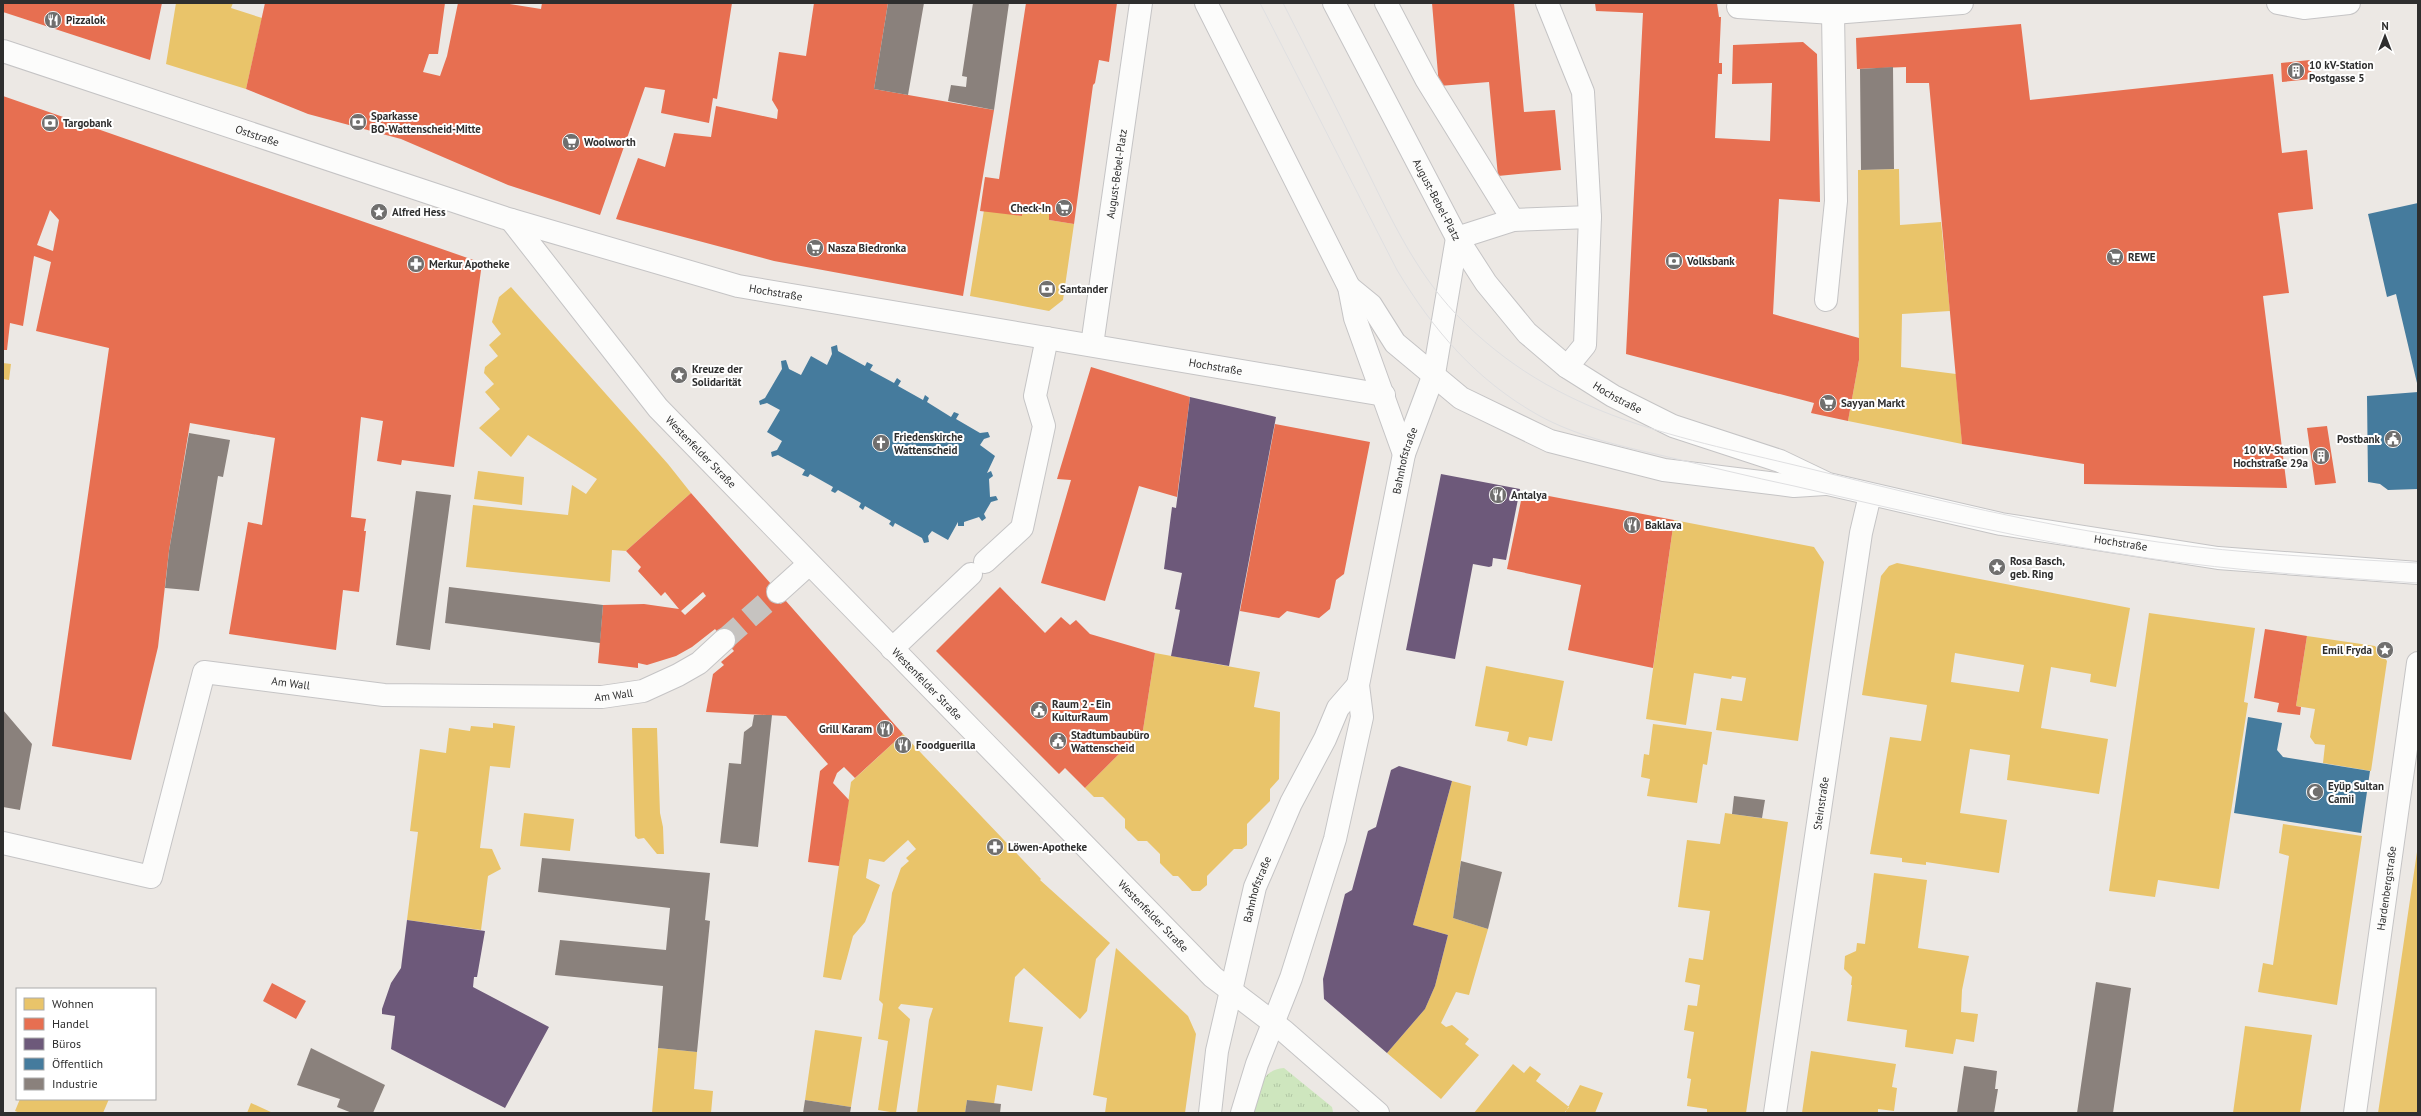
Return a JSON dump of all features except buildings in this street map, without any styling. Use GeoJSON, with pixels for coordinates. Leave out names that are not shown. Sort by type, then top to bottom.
{"type":"FeatureCollection","features":[{"type":"Feature","properties":{"kind":"street","name":"August-Bebel-Platz"},"geometry":{"type":"LineString","coordinates":[[1092,345],[1142,3]]}},
{"type":"Feature","properties":{"kind":"street"},"geometry":{"type":"LineString","coordinates":[[1206,3],[1349,287],[1355,318],[1404,454]]}},
{"type":"Feature","properties":{"kind":"street","name":"August-Bebel-Platz"},"geometry":{"type":"LineString","coordinates":[[1334,3],[1457,238],[1513,220],[1590,217]]}},
{"type":"Feature","properties":{"kind":"street"},"geometry":{"type":"LineString","coordinates":[[1386,3],[1426,79],[1513,220]]}},
{"type":"Feature","properties":{"kind":"street"},"geometry":{"type":"LineString","coordinates":[[1547,3],[1583,92],[1590,217],[1585,345],[1568,367]]}},
{"type":"Feature","properties":{"kind":"street"},"geometry":{"type":"LineString","coordinates":[[1738,7],[1833,13],[1962,3]]}},
{"type":"Feature","properties":{"kind":"street"},"geometry":{"type":"LineString","coordinates":[[2278,3],[2304,8],[2349,3]]}},
{"type":"Feature","properties":{"kind":"street"},"geometry":{"type":"LineString","coordinates":[[1826,300],[1836,201],[1833,13]]}},
{"type":"Feature","properties":{"kind":"street","name":"Oststraße"},"geometry":{"type":"LineString","coordinates":[[3,51],[512,220]]}},
{"type":"Feature","properties":{"kind":"street","name":"Hochstraße"},"geometry":{"type":"LineString","coordinates":[[512,220],[738,286],[1384,395]]}},
{"type":"Feature","properties":{"kind":"street","name":"Westenfelder Straße"},"geometry":{"type":"LineString","coordinates":[[512,220],[658,408],[809,564],[1213,977],[1273,1023],[1378,1113]]}},
{"type":"Feature","properties":{"kind":"street","name":"Hochstraße"},"geometry":{"type":"LineString","coordinates":[[1457,238],[1486,283],[1527,333],[1568,367],[1613,396],[1673,426],[1780,462],[1828,484],[1870,495],[2001,524],[2218,558],[2418,572]]}},
{"type":"Feature","properties":{"kind":"street","name":"Bahnhofstraße"},"geometry":{"type":"LineString","coordinates":[[1242,1113],[1273,1023],[1291,978],[1335,839],[1362,717],[1358,686],[1404,454],[1434,374],[1457,238]]}},
{"type":"Feature","properties":{"kind":"street"},"geometry":{"type":"LineString","coordinates":[[1349,287],[1371,305],[1395,342],[1434,374]]}},
{"type":"Feature","properties":{"kind":"street"},"geometry":{"type":"LineString","coordinates":[[892,649],[1022,528],[1044,426],[1035,396],[1047,338]]}},
{"type":"Feature","properties":{"kind":"street","name":"Hochstraße"},"geometry":{"type":"LineString","coordinates":[[1434,374],[1461,398],[1550,441],[1664,470],[1794,486],[1828,484]]}},
{"type":"Feature","properties":{"kind":"street","name":"Steinstraße"},"geometry":{"type":"LineString","coordinates":[[1775,1113],[1861,533],[1870,495]]}},
{"type":"Feature","properties":{"kind":"street"},"geometry":{"type":"LineString","coordinates":[[778,592],[809,564]]}},
{"type":"Feature","properties":{"kind":"street","name":"Am Wall"},"geometry":{"type":"LineString","coordinates":[[3,843],[151,877],[204,672],[384,695],[602,697],[643,691],[699,663],[724,640]]}},
{"type":"Feature","properties":{"kind":"street","name":"Hardenbergstraße"},"geometry":{"type":"LineString","coordinates":[[2355,1113],[2418,663]]}},
{"type":"Feature","properties":{"kind":"street","name":"Bahnhofstraße"},"geometry":{"type":"LineString","coordinates":[[1210,1113],[1217,1051],[1255,887],[1291,803],[1325,739],[1338,708],[1358,686]]}},
{"type":"Feature","properties":{"kind":"green space"},"geometry":{"type":"Polygon","coordinates":[[[1284,1068],[1332,1107],[1333,1112],[1253,1113],[1261,1083],[1265,1077],[1276,1069],[1284,1068]]]}},
{"type":"Feature","properties":{"kind":"tunnel"},"geometry":{"type":"LineString","coordinates":[[724,640],[778,592]]}},
{"type":"Feature","properties":{"kind":"tram line"},"geometry":{"type":"LineString","coordinates":[[1260,3],[1397,270],[1411,292],[1441,333],[1476,370],[1516,401],[1553,423],[1584,435],[1632,448],[1745,475],[2014,535],[2103,551],[2215,567],[2418,583]]}},
{"type":"Feature","properties":{"kind":"tram line"},"geometry":{"type":"LineString","coordinates":[[1283,3],[1391,219],[1414,259],[1441,297],[1456,314],[1495,349],[1535,378],[1578,401],[1623,419],[1669,434],[1943,501],[2028,520],[2158,542],[2223,550],[2418,563]]}},
{"type":"Feature","properties":{"kind":"place","name":"Pizzalok"},"geometry":{"type":"Point","coordinates":[53,20]}},
{"type":"Feature","properties":{"kind":"place","name":"10 kV-Station Postgasse 5"},"geometry":{"type":"Point","coordinates":[2296,71]}},
{"type":"Feature","properties":{"kind":"place","name":"Sparkasse BO-Wattenscheid-Mitte"},"geometry":{"type":"Point","coordinates":[358,122]}},
{"type":"Feature","properties":{"kind":"place","name":"Targobank"},"geometry":{"type":"Point","coordinates":[50,123]}},
{"type":"Feature","properties":{"kind":"place","name":"Woolworth"},"geometry":{"type":"Point","coordinates":[571,142]}},
{"type":"Feature","properties":{"kind":"place","name":"Check-In"},"geometry":{"type":"Point","coordinates":[1064,208]}},
{"type":"Feature","properties":{"kind":"place","name":"Alfred Hess"},"geometry":{"type":"Point","coordinates":[379,212]}},
{"type":"Feature","properties":{"kind":"place","name":"Nasza Biedronka"},"geometry":{"type":"Point","coordinates":[815,248]}},
{"type":"Feature","properties":{"kind":"place","name":"REWE"},"geometry":{"type":"Point","coordinates":[2115,257]}},
{"type":"Feature","properties":{"kind":"place","name":"Volksbank"},"geometry":{"type":"Point","coordinates":[1674,261]}},
{"type":"Feature","properties":{"kind":"place","name":"Merkur Apotheke"},"geometry":{"type":"Point","coordinates":[416,264]}},
{"type":"Feature","properties":{"kind":"place","name":"Santander"},"geometry":{"type":"Point","coordinates":[1047,289]}},
{"type":"Feature","properties":{"kind":"place","name":"Kreuze der Solidarität"},"geometry":{"type":"Point","coordinates":[679,375]}},
{"type":"Feature","properties":{"kind":"place","name":"Sayyan Markt"},"geometry":{"type":"Point","coordinates":[1828,403]}},
{"type":"Feature","properties":{"kind":"place","name":"Postbank"},"geometry":{"type":"Point","coordinates":[2393,439]}},
{"type":"Feature","properties":{"kind":"place","name":"Friedenskirche Wattenscheid"},"geometry":{"type":"Point","coordinates":[881,443]}},
{"type":"Feature","properties":{"kind":"place","name":"10 kV-Station Hochstraße 29a"},"geometry":{"type":"Point","coordinates":[2321,456]}},
{"type":"Feature","properties":{"kind":"place","name":"Antalya"},"geometry":{"type":"Point","coordinates":[1498,495]}},
{"type":"Feature","properties":{"kind":"place","name":"Baklava"},"geometry":{"type":"Point","coordinates":[1632,525]}},
{"type":"Feature","properties":{"kind":"place","name":"Rosa Basch, geb. Ring"},"geometry":{"type":"Point","coordinates":[1997,567]}},
{"type":"Feature","properties":{"kind":"place","name":"Emil Fryda"},"geometry":{"type":"Point","coordinates":[2385,650]}},
{"type":"Feature","properties":{"kind":"place","name":"Raum 2 - Ein KulturRaum"},"geometry":{"type":"Point","coordinates":[1039,710]}},
{"type":"Feature","properties":{"kind":"place","name":"Grill Karam"},"geometry":{"type":"Point","coordinates":[885,729]}},
{"type":"Feature","properties":{"kind":"place","name":"Stadtumbaubüro Wattenscheid"},"geometry":{"type":"Point","coordinates":[1058,741]}},
{"type":"Feature","properties":{"kind":"place","name":"Foodguerilla"},"geometry":{"type":"Point","coordinates":[903,745]}},
{"type":"Feature","properties":{"kind":"place","name":"Eyüp Sultan Camii"},"geometry":{"type":"Point","coordinates":[2315,792]}},
{"type":"Feature","properties":{"kind":"place","name":"Löwen-Apotheke"},"geometry":{"type":"Point","coordinates":[995,847]}}]}
